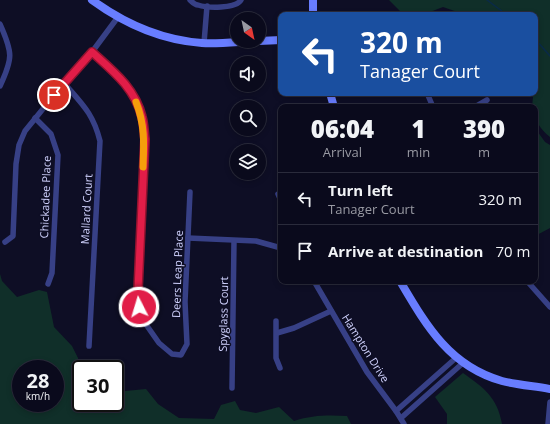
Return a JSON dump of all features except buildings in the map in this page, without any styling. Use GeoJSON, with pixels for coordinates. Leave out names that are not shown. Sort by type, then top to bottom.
{"type":"FeatureCollection","features":[{"type":"Feature","properties":{"kind":"street"},"geometry":{"type":"LineString","coordinates":[[92,0],[118,17],[144,30],[181,40],[204,43],[230,42]]}},
{"type":"Feature","properties":{"kind":"street"},"geometry":{"type":"LineString","coordinates":[[190,0],[196,5],[207,6],[233,6],[240,3],[241,0]]}},
{"type":"Feature","properties":{"kind":"street"},"geometry":{"type":"LineString","coordinates":[[313,0],[313,12]]}},
{"type":"Feature","properties":{"kind":"street"},"geometry":{"type":"LineString","coordinates":[[204,43],[207,6]]}},
{"type":"Feature","properties":{"kind":"street"},"geometry":{"type":"LineString","coordinates":[[5,242],[13,236],[16,164],[19,145],[25,131],[64,83],[92,52],[118,17]]}},
{"type":"Feature","properties":{"kind":"street"},"geometry":{"type":"LineString","coordinates":[[0,24],[10,52],[9,65],[0,86]]}},
{"type":"Feature","properties":{"kind":"street"},"geometry":{"type":"LineString","coordinates":[[266,41],[278,40]]}},
{"type":"Feature","properties":{"kind":"street","name":"Deers Leap Place"},"geometry":{"type":"LineString","coordinates":[[92,52],[121,78],[132,91],[142,117],[145,139],[138,290],[139,307],[145,323],[159,343],[172,354],[181,355],[187,344],[185,302],[190,192]]}},
{"type":"Feature","properties":{"kind":"street","name":"Mallard Court"},"geometry":{"type":"LineString","coordinates":[[64,83],[89,111],[97,128],[100,141],[89,346]]}},
{"type":"Feature","properties":{"kind":"street"},"geometry":{"type":"LineString","coordinates":[[480,104],[487,100]]}},
{"type":"Feature","properties":{"kind":"street","name":"Chickadee Place"},"geometry":{"type":"LineString","coordinates":[[35,118],[51,134],[58,156],[52,273],[48,284]]}},
{"type":"Feature","properties":{"kind":"street"},"geometry":{"type":"LineString","coordinates":[[188,238],[256,241],[278,246]]}},
{"type":"Feature","properties":{"kind":"street","name":"Spyglass Court"},"geometry":{"type":"LineString","coordinates":[[232,388],[234,241]]}},
{"type":"Feature","properties":{"kind":"street","name":"Hampton Drive"},"geometry":{"type":"LineString","coordinates":[[316,284],[367,372],[404,424]]}},
{"type":"Feature","properties":{"kind":"street"},"geometry":{"type":"LineString","coordinates":[[402,284],[424,322],[443,346],[464,362],[485,374],[502,380],[550,389]]}},
{"type":"Feature","properties":{"kind":"street"},"geometry":{"type":"LineString","coordinates":[[530,284],[550,307]]}},
{"type":"Feature","properties":{"kind":"street"},"geometry":{"type":"LineString","coordinates":[[277,332],[294,328],[331,311]]}},
{"type":"Feature","properties":{"kind":"street"},"geometry":{"type":"LineString","coordinates":[[276,321],[276,358],[280,368]]}},
{"type":"Feature","properties":{"kind":"street"},"geometry":{"type":"LineString","coordinates":[[396,411],[457,357]]}},
{"type":"Feature","properties":{"kind":"street"},"geometry":{"type":"LineString","coordinates":[[401,418],[464,362]]}},
{"type":"Feature","properties":{"kind":"street"},"geometry":{"type":"LineString","coordinates":[[548,424],[550,402]]}},
{"type":"Feature","properties":{"kind":"green space"},"geometry":{"type":"Polygon","coordinates":[[[389,0],[550,0],[550,137],[538,124],[538,104],[532,104],[532,96],[538,96],[538,12],[457,12],[443,7],[430,12],[401,12],[389,0]]]}},
{"type":"Feature","properties":{"kind":"green space"},"geometry":{"type":"Polygon","coordinates":[[[538,132],[545,142],[550,145],[550,228],[538,234],[538,132]]]}},
{"type":"Feature","properties":{"kind":"green space"},"geometry":{"type":"Polygon","coordinates":[[[0,274],[2,281],[17,297],[39,290],[47,292],[54,327],[72,346],[78,358],[78,360],[72,360],[72,412],[124,412],[124,391],[146,389],[158,404],[179,418],[214,419],[221,405],[235,401],[240,410],[256,413],[279,407],[294,421],[320,416],[347,416],[351,424],[0,424],[0,274]]]}},
{"type":"Feature","properties":{"kind":"green space"},"geometry":{"type":"Polygon","coordinates":[[[463,373],[483,389],[493,400],[500,415],[502,424],[447,424],[447,414],[435,397],[463,373]]]}},
{"type":"Feature","properties":{"kind":"waterway"},"geometry":{"type":"LineString","coordinates":[[487,0],[503,12]]}},
{"type":"Feature","properties":{"kind":"waterway"},"geometry":{"type":"LineString","coordinates":[[538,42],[550,56]]}},
{"type":"Feature","properties":{"kind":"slow traffic"},"geometry":{"type":"LineString","coordinates":[[136,102],[142,117],[145,139],[143,167]]}},
{"type":"Feature","properties":{"kind":"route"},"geometry":{"type":"LineString","coordinates":[[54,95],[92,52],[121,78],[132,91],[142,117],[145,139],[138,290],[139,307]]}}]}
